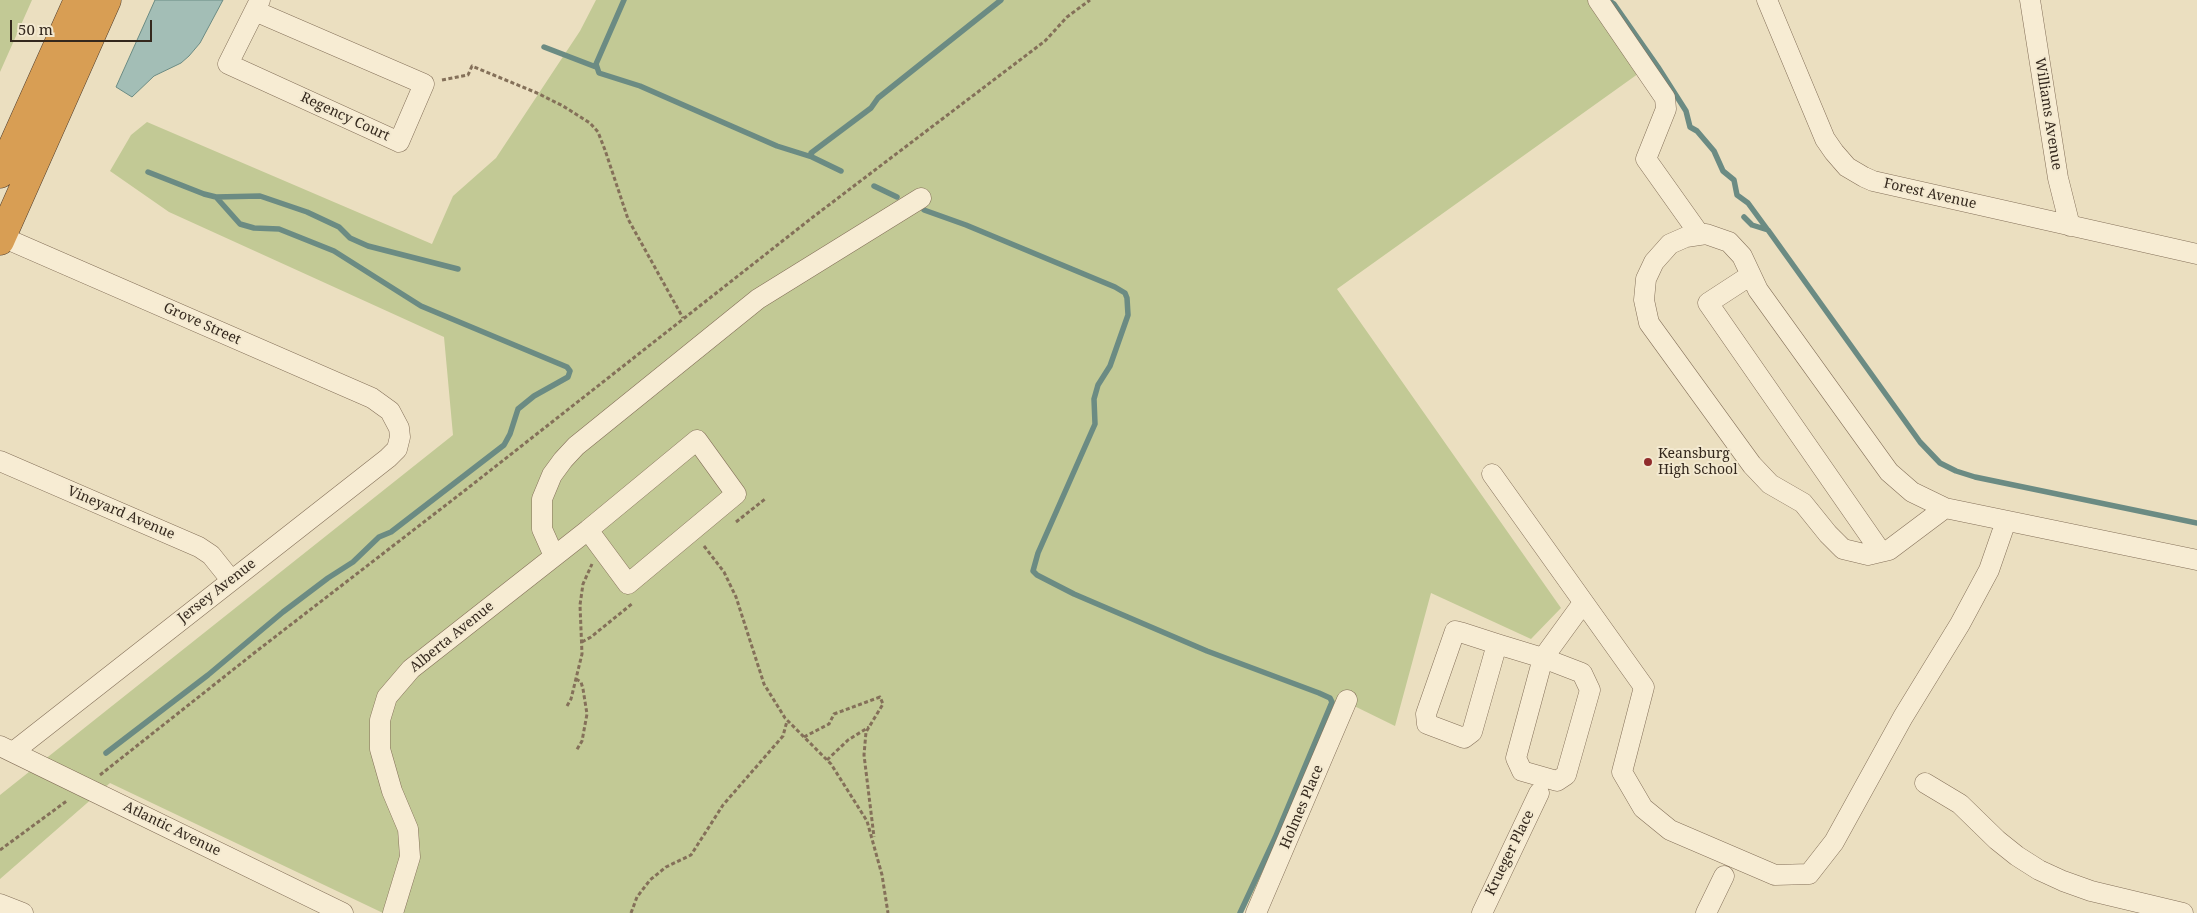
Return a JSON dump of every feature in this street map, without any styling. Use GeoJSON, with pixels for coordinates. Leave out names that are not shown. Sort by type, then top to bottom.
{"type":"FeatureCollection","features":[{"type":"Feature","properties":{"kind":"highway"},"geometry":{"type":"LineString","coordinates":[[0,174],[78,0]]}},
{"type":"Feature","properties":{"kind":"highway"},"geometry":{"type":"LineString","coordinates":[[1,239],[108,0]]}},
{"type":"Feature","properties":{"kind":"street"},"geometry":{"type":"LineString","coordinates":[[1598,0],[1665,98],[1666,109],[1646,159],[1700,235]]}},
{"type":"Feature","properties":{"kind":"street","name":"Forest Avenue"},"geometry":{"type":"LineString","coordinates":[[1767,0],[1825,139],[1847,166],[1873,181],[2197,254]]}},
{"type":"Feature","properties":{"kind":"street","name":"Williams Avenue"},"geometry":{"type":"LineString","coordinates":[[2030,0],[2058,178],[2070,226]]}},
{"type":"Feature","properties":{"kind":"street","name":"Regency Court"},"geometry":{"type":"LineString","coordinates":[[258,5],[424,84],[399,142],[228,64],[258,5]]}},
{"type":"Feature","properties":{"kind":"street"},"geometry":{"type":"LineString","coordinates":[[554,556],[542,529],[542,499],[552,475],[576,446],[758,299],[921,198]]}},
{"type":"Feature","properties":{"kind":"street"},"geometry":{"type":"LineString","coordinates":[[1945,508],[1913,534],[1889,550],[1868,555],[1843,550],[1804,503],[1770,484],[1752,465],[1649,323],[1644,300],[1646,279],[1654,262],[1670,244],[1686,237],[1706,234],[1730,242],[1742,256],[1758,290],[1889,472],[1912,492],[1945,508],[2197,560]]}},
{"type":"Feature","properties":{"kind":"street","name":"Grove Street"},"geometry":{"type":"LineString","coordinates":[[1,239],[372,398],[383,404],[395,420]]}},
{"type":"Feature","properties":{"kind":"street"},"geometry":{"type":"LineString","coordinates":[[1751,274],[1708,303],[1881,552]]}},
{"type":"Feature","properties":{"kind":"street","name":"Jersey Avenue"},"geometry":{"type":"LineString","coordinates":[[7,749],[231,580],[388,458],[397,448],[400,437],[399,428],[395,420]]}},
{"type":"Feature","properties":{"kind":"street","name":"Alberta Avenue"},"geometry":{"type":"LineString","coordinates":[[393,913],[410,857],[408,829],[392,791],[380,749],[380,720],[387,697],[410,668],[588,530],[697,440],[736,494],[628,584],[603,550]]}},
{"type":"Feature","properties":{"kind":"street","name":"Vineyard Avenue"},"geometry":{"type":"LineString","coordinates":[[0,461],[199,547],[211,555],[231,580]]}},
{"type":"Feature","properties":{"kind":"street"},"geometry":{"type":"LineString","coordinates":[[1492,474],[1644,687],[1622,772],[1643,808],[1670,830],[1775,875],[1809,874],[1834,842],[1903,717],[1960,624],[1989,570],[2006,521]]}},
{"type":"Feature","properties":{"kind":"street"},"geometry":{"type":"LineString","coordinates":[[588,530],[603,550]]}},
{"type":"Feature","properties":{"kind":"street"},"geometry":{"type":"LineString","coordinates":[[1497,644],[1472,732],[1464,738],[1428,724],[1426,714],[1455,631],[1543,658],[1582,673],[1590,690],[1566,775],[1557,781],[1522,771],[1516,758],[1543,658],[1583,603]]}},
{"type":"Feature","properties":{"kind":"street","name":"Holmes Place"},"geometry":{"type":"LineString","coordinates":[[1256,913],[1347,700]]}},
{"type":"Feature","properties":{"kind":"street","name":"Atlantic Avenue"},"geometry":{"type":"LineString","coordinates":[[7,749],[343,913]]}},
{"type":"Feature","properties":{"kind":"street"},"geometry":{"type":"LineString","coordinates":[[1925,783],[1960,804],[1997,840],[2017,856],[2040,870],[2090,891],[2183,913]]}},
{"type":"Feature","properties":{"kind":"street","name":"Krueger Place"},"geometry":{"type":"LineString","coordinates":[[1482,913],[1539,793]]}},
{"type":"Feature","properties":{"kind":"street"},"geometry":{"type":"LineString","coordinates":[[1706,913],[1724,876]]}},
{"type":"Feature","properties":{"kind":"street"},"geometry":{"type":"LineString","coordinates":[[0,904],[23,913]]}},
{"type":"Feature","properties":{"kind":"path"},"geometry":{"type":"LineString","coordinates":[[98,777],[828,205],[1045,40],[1067,17],[1090,0]]}},
{"type":"Feature","properties":{"kind":"path"},"geometry":{"type":"LineString","coordinates":[[424,84],[468,75],[472,66],[537,93],[590,123],[598,132],[606,150],[628,218],[683,318]]}},
{"type":"Feature","properties":{"kind":"path"},"geometry":{"type":"LineString","coordinates":[[704,546],[724,572],[736,597],[764,684],[787,720],[827,760],[867,821],[886,892],[888,913]]}},
{"type":"Feature","properties":{"kind":"path"},"geometry":{"type":"LineString","coordinates":[[567,706],[582,654],[580,605],[583,584],[588,570],[603,550]]}},
{"type":"Feature","properties":{"kind":"path"},"geometry":{"type":"LineString","coordinates":[[576,679],[581,682],[587,714],[582,741],[576,751]]}},
{"type":"Feature","properties":{"kind":"path"},"geometry":{"type":"LineString","coordinates":[[804,737],[828,724],[834,714],[880,697],[882,704],[866,732],[864,755],[874,842]]}},
{"type":"Feature","properties":{"kind":"path"},"geometry":{"type":"LineString","coordinates":[[631,913],[637,896],[650,880],[666,868],[691,855],[723,805],[783,736],[787,720]]}},
{"type":"Feature","properties":{"kind":"path"},"geometry":{"type":"LineString","coordinates":[[827,760],[848,740],[869,727]]}},
{"type":"Feature","properties":{"kind":"path"},"geometry":{"type":"LineString","coordinates":[[0,850],[70,798]]}},
{"type":"Feature","properties":{"kind":"green space"},"geometry":{"type":"Polygon","coordinates":[[[0,0],[32,0],[0,72],[0,0]]]}},
{"type":"Feature","properties":{"kind":"green space"},"geometry":{"type":"Polygon","coordinates":[[[596,0],[1592,0],[1642,71],[1337,289],[1561,608],[1531,639],[1431,593],[1395,726],[1346,702],[1243,913],[383,913],[110,783],[0,879],[0,795],[453,435],[444,337],[169,212],[110,171],[131,135],[147,122],[432,244],[453,196],[496,158],[580,31],[596,0]]]}},
{"type":"Feature","properties":{"kind":"water"},"geometry":{"type":"Polygon","coordinates":[[[155,0],[223,0],[200,43],[189,56],[181,63],[154,76],[132,97],[116,87],[155,0]]]}},
{"type":"Feature","properties":{"kind":"waterway"},"geometry":{"type":"LineString","coordinates":[[624,0],[596,64],[599,73],[640,86],[777,146],[812,157]]}},
{"type":"Feature","properties":{"kind":"waterway"},"geometry":{"type":"LineString","coordinates":[[841,171],[812,157],[811,153],[871,108],[878,98],[1001,0]]}},
{"type":"Feature","properties":{"kind":"waterway"},"geometry":{"type":"LineString","coordinates":[[1608,0],[1614,4],[1658,67],[1686,111],[1690,127],[1697,131],[1714,151],[1723,171],[1734,180],[1737,195],[1748,203],[1767,229]]}},
{"type":"Feature","properties":{"kind":"waterway"},"geometry":{"type":"LineString","coordinates":[[544,47],[596,67]]}},
{"type":"Feature","properties":{"kind":"waterway"},"geometry":{"type":"LineString","coordinates":[[106,753],[208,675],[283,612],[328,578],[353,562],[379,537],[391,532],[504,445],[510,434],[518,409],[534,396],[568,377],[570,371],[567,367],[421,306],[334,251],[279,229],[254,228],[240,224],[216,197],[148,172]]}},
{"type":"Feature","properties":{"kind":"waterway"},"geometry":{"type":"LineString","coordinates":[[874,186],[897,197]]}},
{"type":"Feature","properties":{"kind":"waterway"},"geometry":{"type":"LineString","coordinates":[[216,197],[260,196],[307,212],[339,227],[350,238],[368,246],[458,269]]}},
{"type":"Feature","properties":{"kind":"waterway"},"geometry":{"type":"LineString","coordinates":[[924,210],[966,225],[1115,287],[1125,293],[1127,298],[1128,315],[1110,366],[1098,385],[1094,399],[1095,424],[1038,553],[1033,571],[1037,575],[1074,594],[1207,651],[1319,693],[1330,698],[1332,702],[1275,838],[1240,913]]}},
{"type":"Feature","properties":{"kind":"waterway"},"geometry":{"type":"LineString","coordinates":[[1744,217],[1752,225],[1768,230],[1920,442],[1940,463],[1975,477],[2197,523]]}},
{"type":"Feature","properties":{"kind":"place","name":"Keansburg High School"},"geometry":{"type":"Point","coordinates":[1648,462]}}]}
